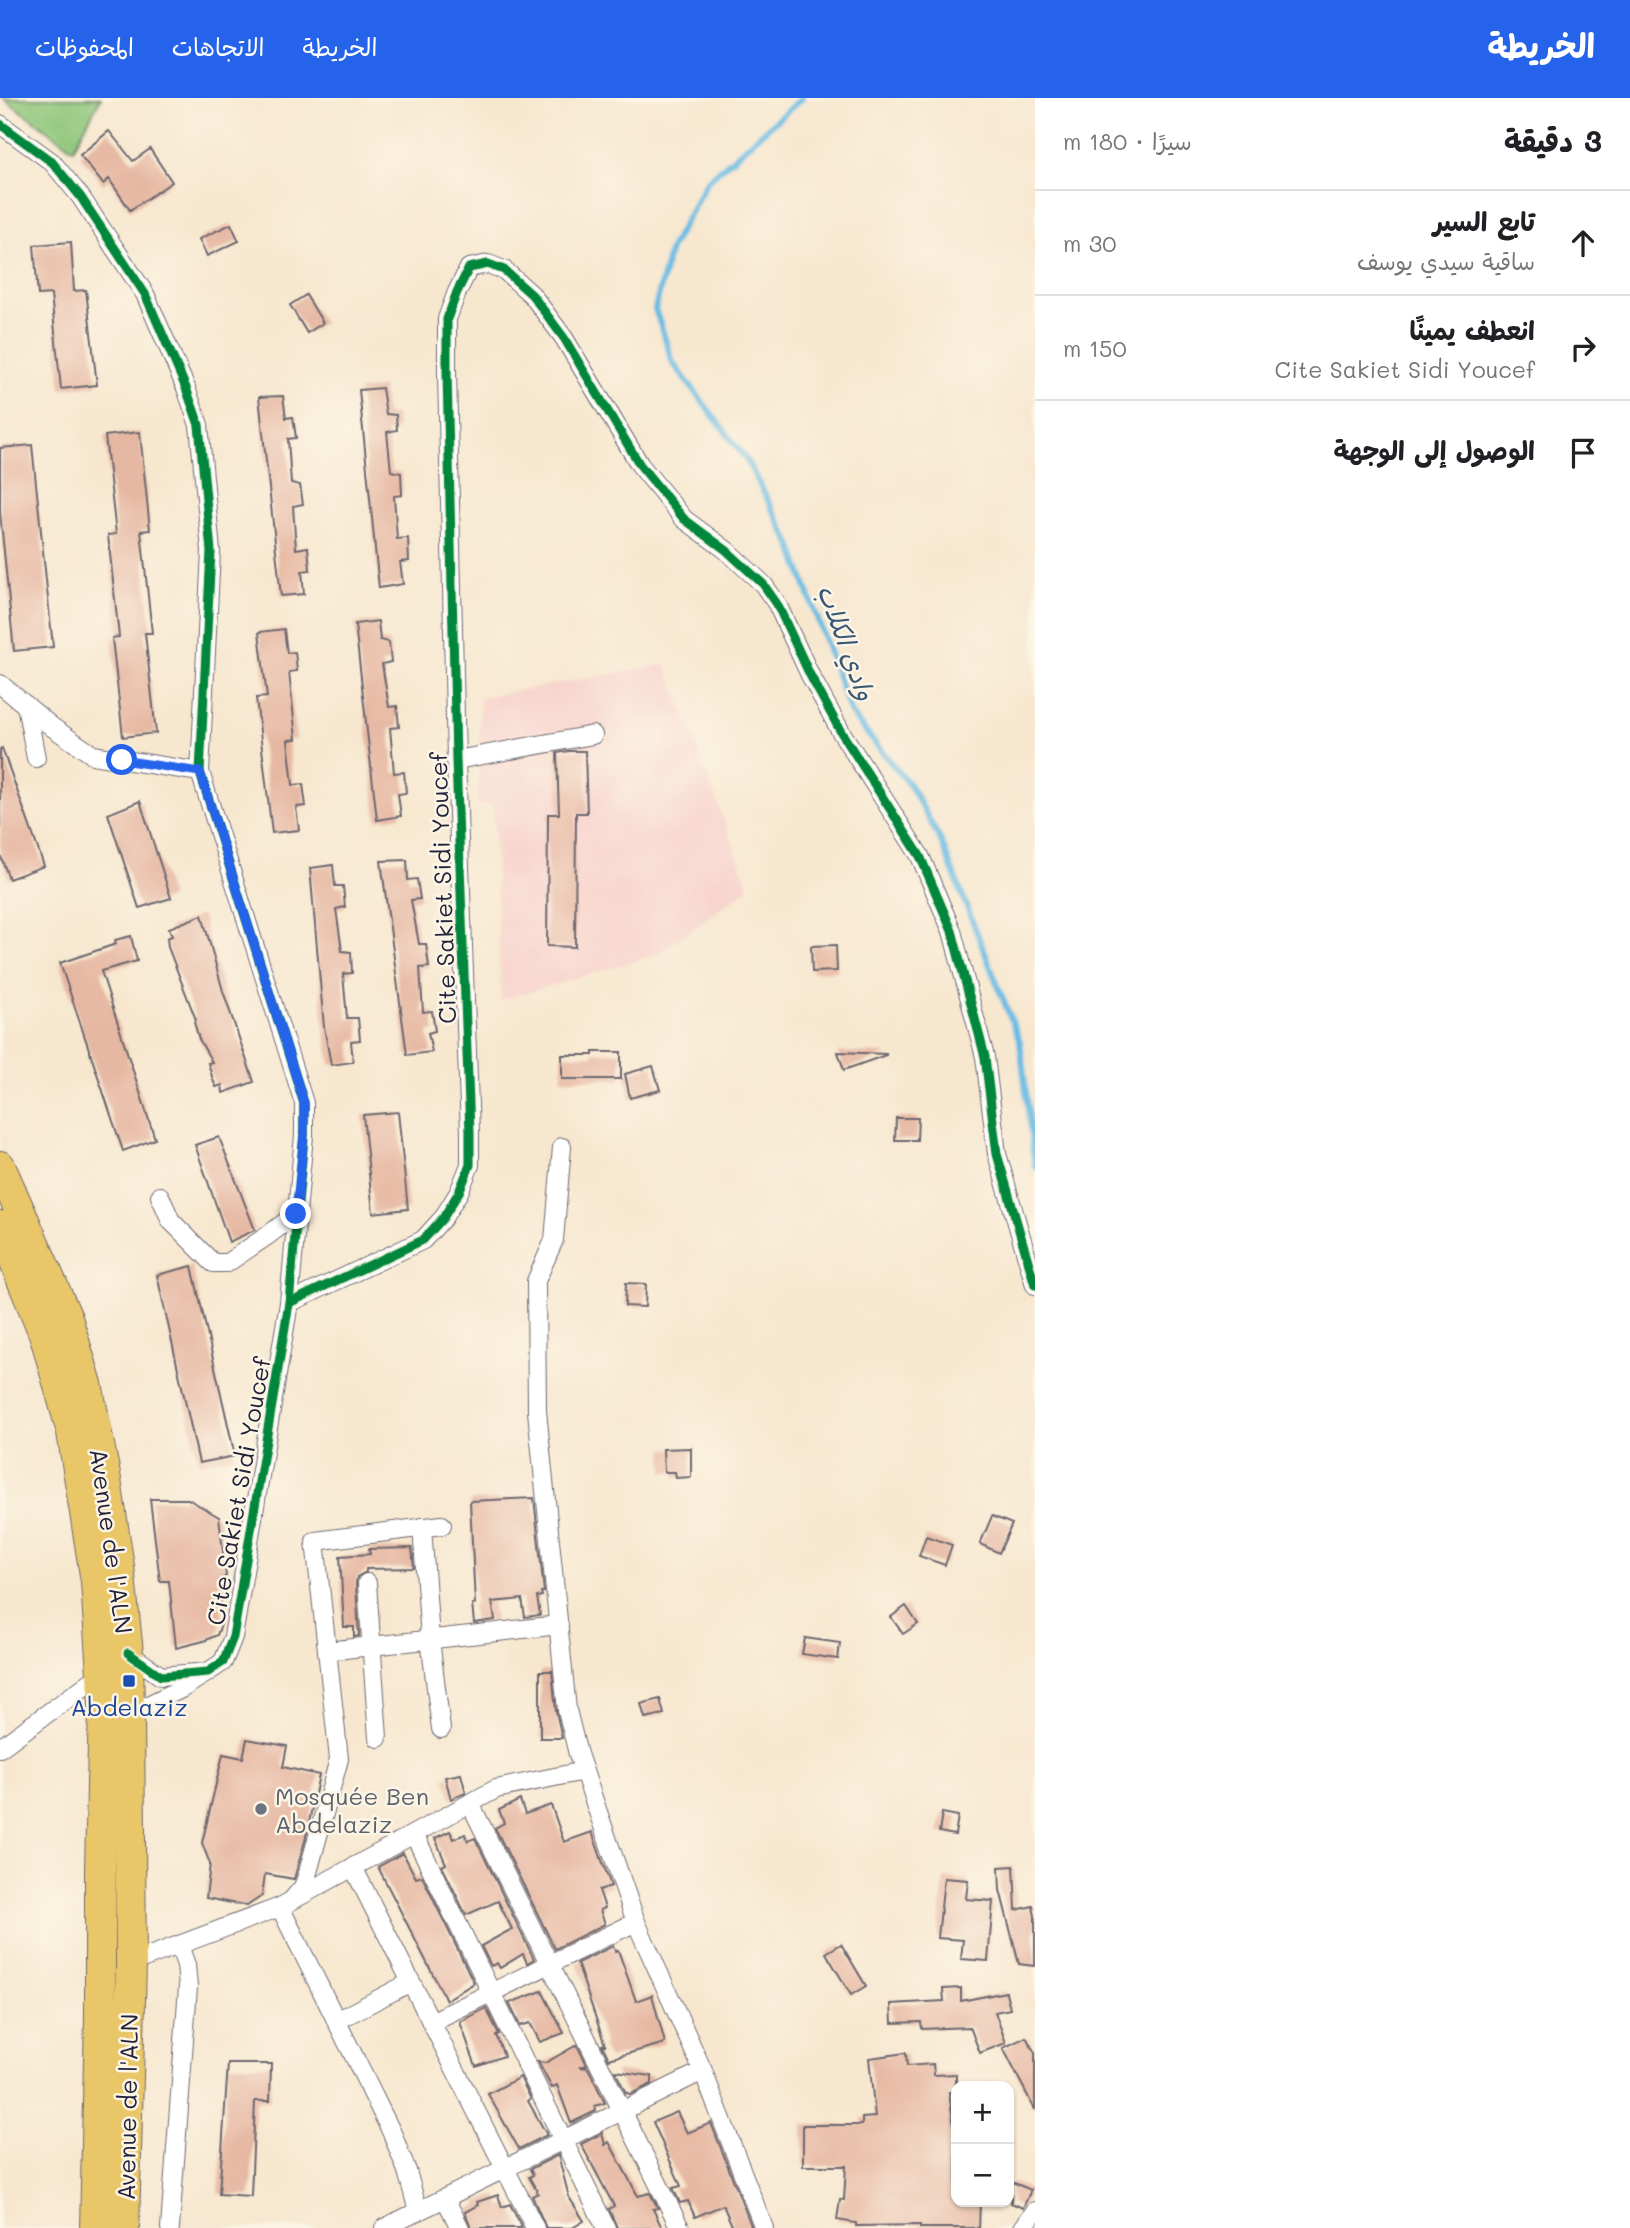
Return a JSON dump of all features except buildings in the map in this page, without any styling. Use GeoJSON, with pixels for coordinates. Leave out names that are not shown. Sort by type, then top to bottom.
{"type":"FeatureCollection","features":[{"type":"Feature","properties":{"kind":"main road","name":"Avenue de l'ALN"},"geometry":{"type":"LineString","coordinates":[[0,1166],[67,1318],[87,1384],[119,1567],[128,1653],[131,1963],[124,2228]]}},
{"type":"Feature","properties":{"kind":"main road"},"geometry":{"type":"LineString","coordinates":[[0,1226],[45,1336],[72,1432],[96,1581],[104,1705],[95,2228]]}},
{"type":"Feature","properties":{"kind":"street","name":"Cite Sakiet Sidi Youcef"},"geometry":{"type":"LineString","coordinates":[[0,124],[52,162],[80,196],[145,294],[199,425],[211,551],[200,772],[304,1103],[304,1135],[289,1303],[233,1637],[223,1662],[181,1689],[129,1713],[103,1734]]}},
{"type":"Feature","properties":{"kind":"street","name":"Cite Sakiet Sidi Youcef"},"geometry":{"type":"LineString","coordinates":[[289,1303],[423,1240],[443,1218],[459,1192],[470,1165],[456,760],[447,319],[469,268],[488,264],[504,270],[531,295],[564,338],[647,474],[684,519],[726,550],[763,584],[777,604],[810,675],[841,732],[920,856],[952,931],[985,1057],[997,1154],[1035,1284]]}},
{"type":"Feature","properties":{"kind":"street"},"geometry":{"type":"LineString","coordinates":[[0,684],[52,727],[93,755],[200,772]]}},
{"type":"Feature","properties":{"kind":"street"},"geometry":{"type":"LineString","coordinates":[[26,705],[36,758]]}},
{"type":"Feature","properties":{"kind":"street"},"geometry":{"type":"LineString","coordinates":[[456,760],[593,735]]}},
{"type":"Feature","properties":{"kind":"street"},"geometry":{"type":"LineString","coordinates":[[562,1147],[555,1240],[536,1281],[537,1411],[567,1710],[584,1771],[636,1922],[703,2071],[764,2228]]}},
{"type":"Feature","properties":{"kind":"street"},"geometry":{"type":"LineString","coordinates":[[160,1196],[171,1221],[213,1263],[227,1263],[296,1214]]}},
{"type":"Feature","properties":{"kind":"street"},"geometry":{"type":"LineString","coordinates":[[286,1903],[303,1887],[339,1759],[315,1541],[442,1525]]}},
{"type":"Feature","properties":{"kind":"street"},"geometry":{"type":"LineString","coordinates":[[422,1527],[430,1639],[441,1729]]}},
{"type":"Feature","properties":{"kind":"street"},"geometry":{"type":"LineString","coordinates":[[367,1583],[378,1738]]}},
{"type":"Feature","properties":{"kind":"street"},"geometry":{"type":"LineString","coordinates":[[327,1651],[559,1625]]}},
{"type":"Feature","properties":{"kind":"street"},"geometry":{"type":"LineString","coordinates":[[128,1653],[161,1676],[208,1672]]}},
{"type":"Feature","properties":{"kind":"street"},"geometry":{"type":"LineString","coordinates":[[0,1748],[100,1675]]}},
{"type":"Feature","properties":{"kind":"street"},"geometry":{"type":"LineString","coordinates":[[131,1963],[286,1903],[496,1789],[584,1771]]}},
{"type":"Feature","properties":{"kind":"street"},"geometry":{"type":"LineString","coordinates":[[470,1803],[680,2228]]}},
{"type":"Feature","properties":{"kind":"street"},"geometry":{"type":"LineString","coordinates":[[414,1834],[606,2228]]}},
{"type":"Feature","properties":{"kind":"street"},"geometry":{"type":"LineString","coordinates":[[353,1867],[535,2228]]}},
{"type":"Feature","properties":{"kind":"street"},"geometry":{"type":"LineString","coordinates":[[286,1903],[336,2021],[392,2133],[407,2171],[418,2211]]}},
{"type":"Feature","properties":{"kind":"street"},"geometry":{"type":"LineString","coordinates":[[431,2022],[636,1922]]}},
{"type":"Feature","properties":{"kind":"street"},"geometry":{"type":"LineString","coordinates":[[170,2228],[188,1987],[186,1965],[179,1945]]}},
{"type":"Feature","properties":{"kind":"street"},"geometry":{"type":"LineString","coordinates":[[336,2021],[411,1982]]}},
{"type":"Feature","properties":{"kind":"street"},"geometry":{"type":"LineString","coordinates":[[387,2227],[703,2071]]}},
{"type":"Feature","properties":{"kind":"street"},"geometry":{"type":"LineString","coordinates":[[445,2198],[460,2228]]}},
{"type":"Feature","properties":{"kind":"street"},"geometry":{"type":"LineString","coordinates":[[1023,2228],[1035,2211]]}},
{"type":"Feature","properties":{"kind":"shaded area"},"geometry":{"type":"Polygon","coordinates":[[[666,664],[749,888],[658,954],[501,1000],[493,805],[478,804],[480,698],[666,664]]]}},
{"type":"Feature","properties":{"kind":"green space"},"geometry":{"type":"Polygon","coordinates":[[[3,98],[101,98],[73,149],[3,98]]]}},
{"type":"Feature","properties":{"kind":"waterway","name":"وادي الكلاب"},"geometry":{"type":"LineString","coordinates":[[802,98],[707,181],[670,249],[655,309],[673,363],[746,459],[791,544],[851,714],[911,787],[941,841],[1020,1042],[1035,1167]]}},
{"type":"Feature","properties":{"kind":"cycle path"},"geometry":{"type":"LineString","coordinates":[[0,124],[52,162],[80,196],[145,294],[199,425],[211,551],[200,772],[304,1103],[304,1135],[289,1303],[233,1637],[223,1662],[208,1672],[161,1676],[128,1653]]}},
{"type":"Feature","properties":{"kind":"cycle path"},"geometry":{"type":"LineString","coordinates":[[289,1303],[423,1240],[443,1218],[459,1192],[470,1165],[456,760],[447,319],[469,268],[488,264],[504,270],[532,295],[564,338],[640,465],[684,519],[726,550],[763,584],[777,604],[810,675],[841,732],[920,856],[952,931],[985,1057],[997,1154],[1035,1285]]}},
{"type":"Feature","properties":{"kind":"place","name":"Abdelaziz"},"geometry":{"type":"Point","coordinates":[129,1681]}},
{"type":"Feature","properties":{"kind":"place","name":"Mosquée Ben Abdelaziz"},"geometry":{"type":"Point","coordinates":[261,1809]}},
{"type":"Feature","properties":{"kind":"route"},"geometry":{"type":"LineString","coordinates":[[122,760],[200,772],[304,1103],[304,1135],[296,1214]]}}]}
